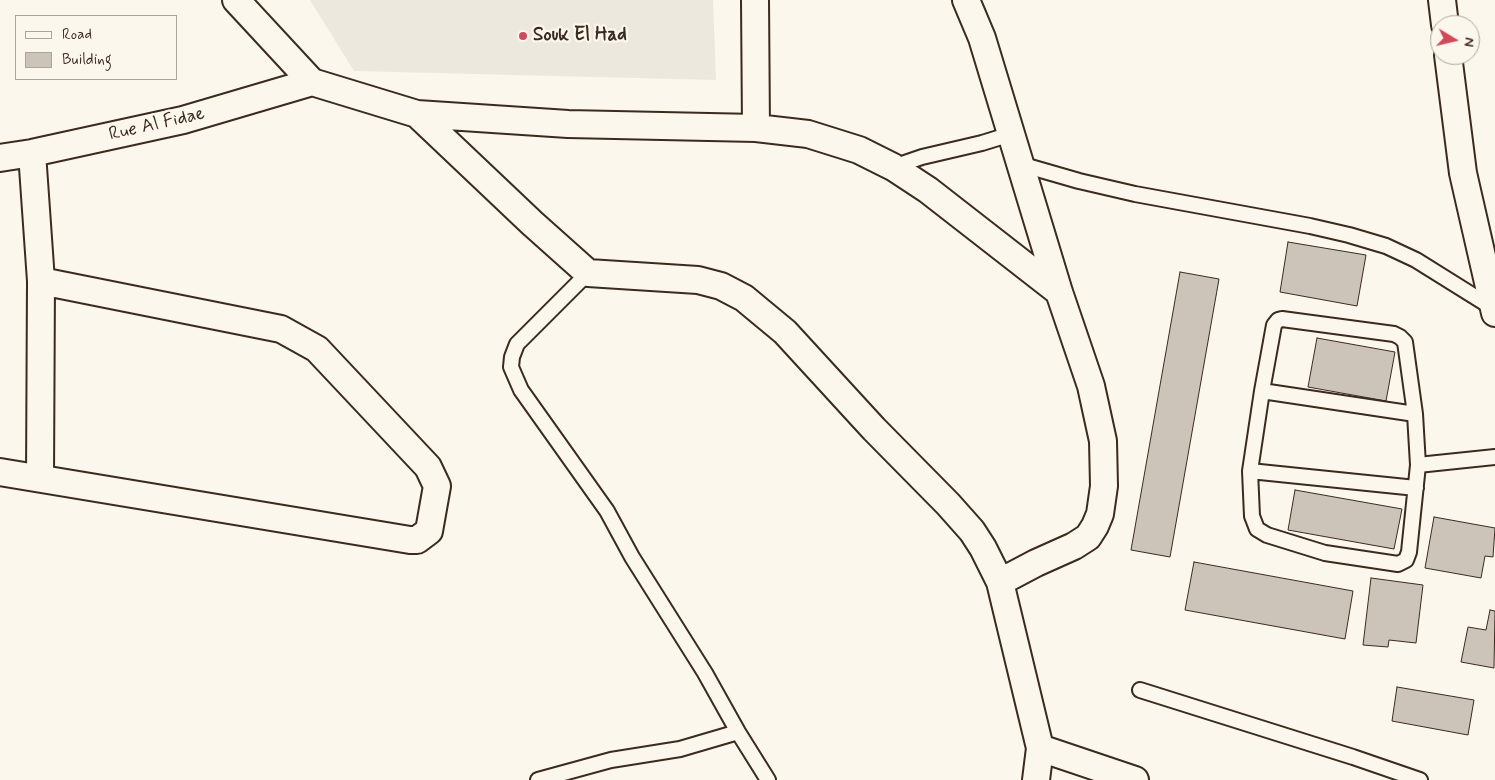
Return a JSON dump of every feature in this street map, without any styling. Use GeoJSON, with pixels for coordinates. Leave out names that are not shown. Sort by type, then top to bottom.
{"type":"FeatureCollection","features":[{"type":"Feature","properties":{"kind":"street"},"geometry":{"type":"LineString","coordinates":[[236,0],[312,82],[416,114],[568,124],[756,128],[808,134],[859,150],[892,167],[928,190],[1059,292]]}},
{"type":"Feature","properties":{"kind":"street"},"geometry":{"type":"LineString","coordinates":[[755,0],[756,128]]}},
{"type":"Feature","properties":{"kind":"street"},"geometry":{"type":"LineString","coordinates":[[966,0],[982,38],[1059,292],[1091,386],[1103,442],[1104,486],[1100,514],[1088,537],[1074,546],[1000,582]]}},
{"type":"Feature","properties":{"kind":"street"},"geometry":{"type":"LineString","coordinates":[[1442,0],[1444,15]]}},
{"type":"Feature","properties":{"kind":"street"},"geometry":{"type":"LineString","coordinates":[[1449,65],[1463,173],[1494,311]]}},
{"type":"Feature","properties":{"kind":"street","name":"Rue Al Fidae"},"geometry":{"type":"LineString","coordinates":[[0,158],[32,153],[183,120],[312,82]]}},
{"type":"Feature","properties":{"kind":"street"},"geometry":{"type":"LineString","coordinates":[[416,114],[588,273],[698,280],[721,286],[744,298],[785,332],[874,429],[948,504],[976,536],[1000,582],[1040,748],[1036,780]]}},
{"type":"Feature","properties":{"kind":"street"},"geometry":{"type":"LineString","coordinates":[[32,153],[41,281],[40,478]]}},
{"type":"Feature","properties":{"kind":"street"},"geometry":{"type":"LineString","coordinates":[[0,472],[410,540],[417,540],[429,531],[437,486],[428,467],[317,349],[281,329],[41,281]]}},
{"type":"Feature","properties":{"kind":"street"},"geometry":{"type":"LineString","coordinates":[[1040,748],[1135,780]]}},
{"type":"Feature","properties":{"kind":"lane"},"geometry":{"type":"LineString","coordinates":[[892,167],[922,157],[1011,134]]}},
{"type":"Feature","properties":{"kind":"lane"},"geometry":{"type":"LineString","coordinates":[[1020,164],[1079,181],[1136,194],[1310,226],[1386,246],[1416,260],[1494,311]]}},
{"type":"Feature","properties":{"kind":"lane"},"geometry":{"type":"LineString","coordinates":[[588,273],[517,344],[510,367],[521,390],[607,510],[632,557],[705,673],[768,780]]}},
{"type":"Feature","properties":{"kind":"lane"},"geometry":{"type":"LineString","coordinates":[[1278,320],[1394,334],[1400,337],[1405,342],[1415,414],[1418,465],[1409,552],[1406,560],[1398,564],[1325,553],[1267,535],[1257,529],[1252,516],[1250,471],[1274,325],[1278,320]]}},
{"type":"Feature","properties":{"kind":"lane"},"geometry":{"type":"LineString","coordinates":[[1262,391],[1415,414]]}},
{"type":"Feature","properties":{"kind":"lane"},"geometry":{"type":"LineString","coordinates":[[1418,465],[1495,457]]}},
{"type":"Feature","properties":{"kind":"lane"},"geometry":{"type":"LineString","coordinates":[[1250,471],[1416,488]]}},
{"type":"Feature","properties":{"kind":"lane"},"geometry":{"type":"LineString","coordinates":[[1140,690],[1420,780]]}},
{"type":"Feature","properties":{"kind":"lane"},"geometry":{"type":"LineString","coordinates":[[538,780],[611,760],[680,749],[738,732]]}},
{"type":"Feature","properties":{"kind":"shaded area","name":"Souk El Had"},"geometry":{"type":"Polygon","coordinates":[[[310,0],[713,0],[716,80],[354,71],[310,0]]]}},
{"type":"Feature","properties":{"kind":"building"},"geometry":{"type":"Polygon","coordinates":[[[1288,242],[1366,255],[1357,306],[1280,292],[1288,242]]]}},
{"type":"Feature","properties":{"kind":"building"},"geometry":{"type":"Polygon","coordinates":[[[1180,272],[1219,279],[1170,557],[1131,550],[1180,272]]]}},
{"type":"Feature","properties":{"kind":"building"},"geometry":{"type":"Polygon","coordinates":[[[1317,338],[1395,352],[1386,401],[1308,387],[1317,338]]]}},
{"type":"Feature","properties":{"kind":"building"},"geometry":{"type":"Polygon","coordinates":[[[1295,490],[1402,509],[1394,549],[1288,530],[1295,490]]]}},
{"type":"Feature","properties":{"kind":"building"},"geometry":{"type":"Polygon","coordinates":[[[1434,517],[1495,528],[1493,557],[1485,556],[1481,578],[1425,568],[1434,517]]]}},
{"type":"Feature","properties":{"kind":"building"},"geometry":{"type":"Polygon","coordinates":[[[1194,562],[1353,591],[1345,639],[1185,610],[1194,562]]]}},
{"type":"Feature","properties":{"kind":"building"},"geometry":{"type":"Polygon","coordinates":[[[1371,578],[1423,585],[1416,643],[1389,640],[1388,647],[1363,645],[1371,578]]]}},
{"type":"Feature","properties":{"kind":"building"},"geometry":{"type":"Polygon","coordinates":[[[1490,610],[1495,611],[1494,668],[1461,662],[1468,627],[1486,630],[1490,610]]]}},
{"type":"Feature","properties":{"kind":"building"},"geometry":{"type":"Polygon","coordinates":[[[1397,687],[1474,700],[1468,735],[1392,721],[1397,687]]]}},
{"type":"Feature","properties":{"kind":"place","name":"Souk El Had"},"geometry":{"type":"Point","coordinates":[523,36]}}]}
